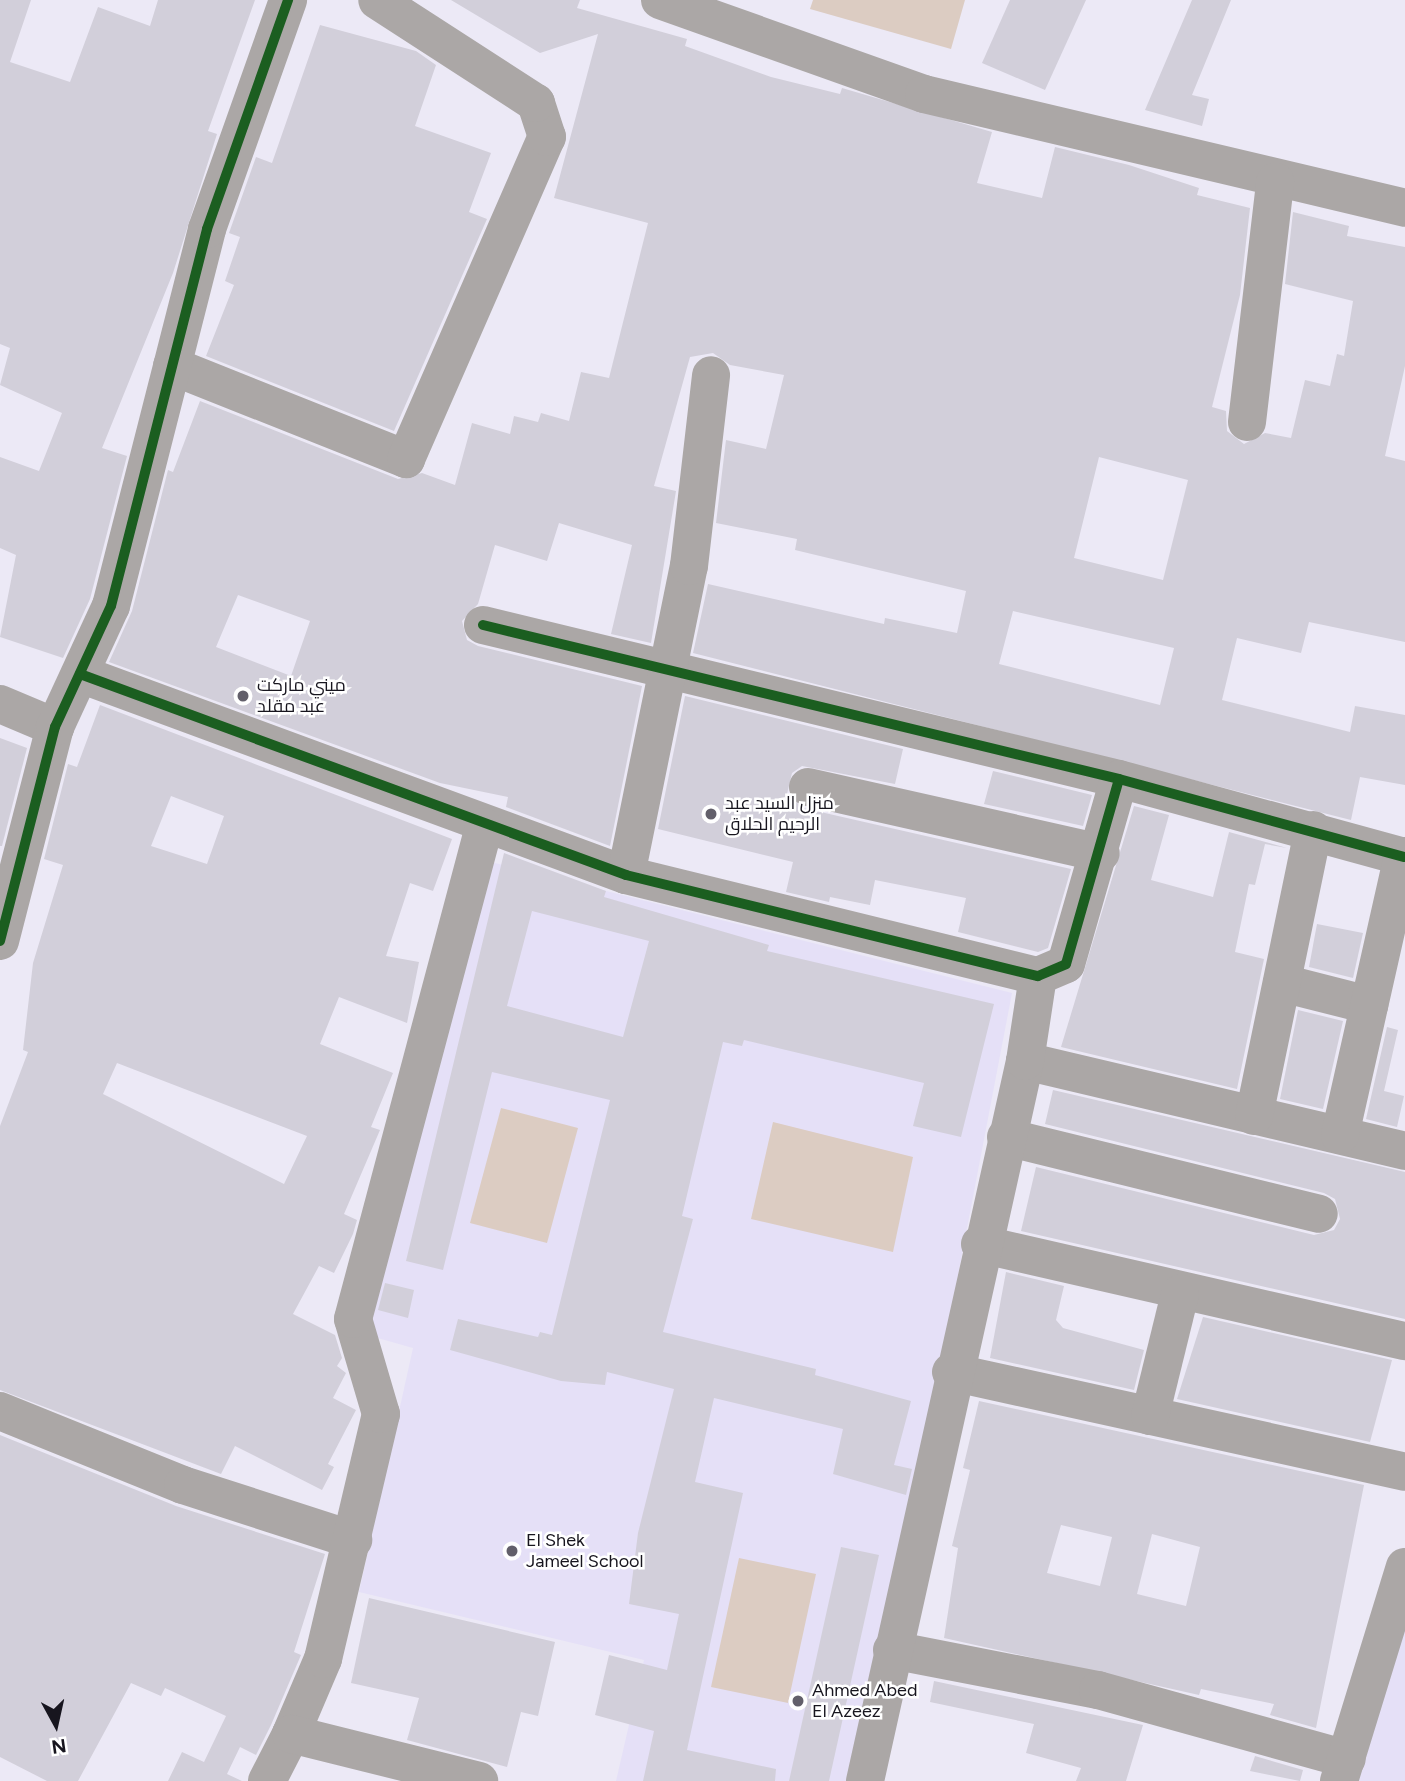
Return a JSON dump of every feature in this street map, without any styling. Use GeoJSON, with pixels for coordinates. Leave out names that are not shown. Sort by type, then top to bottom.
{"type":"FeatureCollection","features":[{"type":"Feature","properties":{"kind":"street"},"geometry":{"type":"LineString","coordinates":[[0,941],[9,866],[55,727],[111,606],[207,229],[288,0]]}},
{"type":"Feature","properties":{"kind":"street"},"geometry":{"type":"LineString","coordinates":[[172,366],[406,459],[547,137],[536,103],[377,0]]}},
{"type":"Feature","properties":{"kind":"street"},"geometry":{"type":"LineString","coordinates":[[660,0],[925,94],[1275,182],[1405,208]]}},
{"type":"Feature","properties":{"kind":"street"},"geometry":{"type":"LineString","coordinates":[[1247,422],[1275,182]]}},
{"type":"Feature","properties":{"kind":"street"},"geometry":{"type":"LineString","coordinates":[[626,875],[671,670],[711,375]]}},
{"type":"Feature","properties":{"kind":"street"},"geometry":{"type":"LineString","coordinates":[[483,625],[1119,779],[1404,856],[1339,1135]]}},
{"type":"Feature","properties":{"kind":"street"},"geometry":{"type":"LineString","coordinates":[[80,674],[484,827],[626,875],[1038,976],[1066,964],[1101,853],[1119,779]]}},
{"type":"Feature","properties":{"kind":"street"},"geometry":{"type":"LineString","coordinates":[[0,704],[55,727]]}},
{"type":"Feature","properties":{"kind":"street"},"geometry":{"type":"LineString","coordinates":[[808,787],[1101,853]]}},
{"type":"Feature","properties":{"kind":"street"},"geometry":{"type":"LineString","coordinates":[[267,1781],[291,1734],[323,1659],[353,1540],[381,1414],[353,1319],[484,827]]}},
{"type":"Feature","properties":{"kind":"street"},"geometry":{"type":"LineString","coordinates":[[1254,1116],[1313,830]]}},
{"type":"Feature","properties":{"kind":"street"},"geometry":{"type":"LineString","coordinates":[[864,1781],[951,1372],[1025,1061],[1038,976]]}},
{"type":"Feature","properties":{"kind":"street"},"geometry":{"type":"LineString","coordinates":[[1282,983],[1369,1005]]}},
{"type":"Feature","properties":{"kind":"street"},"geometry":{"type":"LineString","coordinates":[[1025,1061],[1405,1151]]}},
{"type":"Feature","properties":{"kind":"street"},"geometry":{"type":"LineString","coordinates":[[1006,1137],[1319,1214]]}},
{"type":"Feature","properties":{"kind":"street"},"geometry":{"type":"LineString","coordinates":[[980,1244],[1180,1294],[1405,1341]]}},
{"type":"Feature","properties":{"kind":"street"},"geometry":{"type":"LineString","coordinates":[[1150,1416],[1180,1294]]}},
{"type":"Feature","properties":{"kind":"street"},"geometry":{"type":"LineString","coordinates":[[951,1372],[1405,1472]]}},
{"type":"Feature","properties":{"kind":"street"},"geometry":{"type":"LineString","coordinates":[[0,1411],[183,1485],[353,1540]]}},
{"type":"Feature","properties":{"kind":"street"},"geometry":{"type":"LineString","coordinates":[[892,1650],[1098,1690],[1343,1770],[1405,1567]]}},
{"type":"Feature","properties":{"kind":"street"},"geometry":{"type":"LineString","coordinates":[[291,1734],[478,1781]]}},
{"type":"Feature","properties":{"kind":"shaded area"},"geometry":{"type":"Polygon","coordinates":[[[813,0],[965,0],[951,49],[810,9],[813,0]]]}},
{"type":"Feature","properties":{"kind":"shaded area"},"geometry":{"type":"Polygon","coordinates":[[[479,859],[1012,993],[929,1427],[848,1781],[616,1781],[644,1660],[359,1592],[413,1348],[367,1335],[479,859]]]}},
{"type":"Feature","properties":{"kind":"shaded area"},"geometry":{"type":"Polygon","coordinates":[[[501,1108],[578,1128],[547,1243],[470,1223],[501,1108]]]}},
{"type":"Feature","properties":{"kind":"shaded area"},"geometry":{"type":"Polygon","coordinates":[[[773,1122],[913,1157],[893,1252],[751,1219],[773,1122]]]}},
{"type":"Feature","properties":{"kind":"shaded area"},"geometry":{"type":"Polygon","coordinates":[[[739,1558],[816,1574],[788,1703],[711,1687],[739,1558]]]}},
{"type":"Feature","properties":{"kind":"shaded area"},"geometry":{"type":"Polygon","coordinates":[[[1405,1629],[1405,1781],[1356,1781],[1405,1629]]]}},
{"type":"Feature","properties":{"kind":"building"},"geometry":{"type":"Polygon","coordinates":[[[0,0],[31,0],[10,62],[70,82],[98,7],[150,26],[158,0],[255,0],[208,131],[217,134],[173,273],[102,448],[127,456],[90,599],[63,658],[0,637],[16,555],[0,548],[0,457],[39,471],[62,413],[0,385],[10,348],[0,344],[0,0]]]}},
{"type":"Feature","properties":{"kind":"building"},"geometry":{"type":"Polygon","coordinates":[[[451,0],[580,0],[577,8],[687,39],[685,46],[771,77],[840,94],[842,88],[992,132],[977,183],[1042,198],[1055,147],[1129,165],[1199,188],[1197,195],[1250,208],[1240,295],[1212,407],[1226,411],[1227,431],[1244,444],[1265,433],[1291,438],[1305,380],[1330,386],[1337,354],[1344,356],[1353,301],[1285,284],[1293,212],[1349,226],[1347,236],[1405,247],[1405,366],[1385,456],[1405,461],[1405,642],[1309,622],[1301,653],[1237,638],[1222,700],[1350,732],[1355,706],[1405,715],[1405,785],[1360,777],[1351,820],[693,653],[708,584],[884,624],[885,618],[957,633],[966,591],[795,550],[797,539],[716,523],[726,440],[766,449],[784,375],[730,365],[713,353],[690,357],[654,486],[676,491],[651,643],[611,634],[632,545],[559,523],[547,561],[495,545],[478,604],[462,621],[467,640],[478,646],[642,686],[610,846],[506,807],[508,797],[440,783],[109,662],[132,611],[168,470],[173,472],[200,401],[398,479],[422,473],[455,485],[472,423],[510,434],[514,416],[538,422],[541,413],[569,421],[581,372],[609,378],[648,223],[554,198],[598,34],[540,53],[451,0]],[[1099,457],[1074,558],[1163,580],[1188,480],[1099,457]],[[238,595],[216,647],[291,676],[310,621],[238,595]],[[1013,611],[999,664],[1160,705],[1174,648],[1013,611]]]}},
{"type":"Feature","properties":{"kind":"building"},"geometry":{"type":"Polygon","coordinates":[[[1010,0],[1086,0],[1045,90],[982,63],[1010,0]]]}},
{"type":"Feature","properties":{"kind":"building"},"geometry":{"type":"Polygon","coordinates":[[[1192,0],[1231,0],[1192,95],[1209,99],[1202,126],[1145,110],[1192,0]]]}},
{"type":"Feature","properties":{"kind":"building"},"geometry":{"type":"Polygon","coordinates":[[[320,25],[416,51],[436,65],[415,126],[491,153],[469,212],[487,219],[394,431],[206,356],[234,285],[225,281],[240,237],[229,233],[256,157],[272,163],[320,25]]]}},
{"type":"Feature","properties":{"kind":"building"},"geometry":{"type":"Polygon","coordinates":[[[685,696],[903,749],[895,784],[802,766],[792,773],[787,794],[803,808],[1071,869],[1048,948],[1038,952],[958,932],[966,898],[875,880],[870,905],[830,897],[829,902],[786,892],[793,862],[658,829],[685,696]]]}},
{"type":"Feature","properties":{"kind":"building"},"geometry":{"type":"Polygon","coordinates":[[[100,705],[452,839],[433,891],[410,883],[386,956],[419,962],[407,1023],[339,997],[320,1044],[393,1073],[371,1127],[380,1130],[344,1214],[357,1220],[353,1234],[334,1273],[319,1266],[293,1314],[335,1335],[342,1358],[337,1366],[346,1373],[333,1398],[356,1410],[328,1464],[334,1467],[322,1490],[235,1446],[221,1474],[0,1390],[0,1126],[28,1052],[23,1050],[33,963],[63,865],[44,859],[68,764],[77,767],[100,705]],[[171,796],[151,846],[207,864],[224,816],[171,796]],[[117,1063],[103,1094],[284,1184],[307,1136],[117,1063]]]}},
{"type":"Feature","properties":{"kind":"building"},"geometry":{"type":"Polygon","coordinates":[[[0,738],[27,748],[2,846],[0,846],[0,738]]]}},
{"type":"Feature","properties":{"kind":"building"},"geometry":{"type":"Polygon","coordinates":[[[993,771],[1092,795],[1083,826],[984,804],[993,771]]]}},
{"type":"Feature","properties":{"kind":"building"},"geometry":{"type":"Polygon","coordinates":[[[1134,806],[1169,815],[1151,880],[1213,897],[1229,832],[1287,848],[1265,844],[1255,885],[1249,884],[1235,952],[1264,959],[1237,1089],[1061,1047],[1134,806]]]}},
{"type":"Feature","properties":{"kind":"building"},"geometry":{"type":"Polygon","coordinates":[[[504,853],[606,891],[604,897],[769,945],[767,951],[994,1004],[961,1137],[913,1126],[924,1083],[744,1040],[742,1046],[723,1042],[682,1216],[693,1219],[663,1332],[816,1369],[815,1375],[911,1401],[894,1465],[912,1469],[906,1495],[833,1474],[843,1429],[714,1398],[695,1482],[743,1493],[687,1750],[776,1769],[775,1781],[643,1781],[654,1731],[595,1715],[609,1655],[667,1670],[679,1614],[629,1604],[638,1533],[674,1389],[607,1372],[605,1385],[561,1381],[450,1350],[458,1319],[538,1337],[540,1332],[552,1335],[610,1100],[492,1072],[443,1270],[406,1261],[504,853]],[[532,911],[507,1006],[623,1037],[649,941],[532,911]]]}},
{"type":"Feature","properties":{"kind":"building"},"geometry":{"type":"Polygon","coordinates":[[[1317,924],[1363,933],[1353,978],[1309,967],[1317,924]]]}},
{"type":"Feature","properties":{"kind":"building"},"geometry":{"type":"Polygon","coordinates":[[[1298,1010],[1343,1021],[1323,1109],[1280,1099],[1298,1010]]]}},
{"type":"Feature","properties":{"kind":"building"},"geometry":{"type":"Polygon","coordinates":[[[1387,1027],[1398,1030],[1384,1091],[1404,1096],[1397,1127],[1366,1119],[1387,1027]]]}},
{"type":"Feature","properties":{"kind":"building"},"geometry":{"type":"Polygon","coordinates":[[[1053,1090],[1405,1172],[1405,1319],[1021,1231],[1036,1167],[1314,1235],[1334,1230],[1340,1219],[1335,1199],[1324,1193],[1045,1124],[1053,1090]]]}},
{"type":"Feature","properties":{"kind":"building"},"geometry":{"type":"Polygon","coordinates":[[[1006,1272],[1064,1286],[1056,1320],[1063,1328],[1144,1350],[1134,1390],[990,1358],[1006,1272]]]}},
{"type":"Feature","properties":{"kind":"building"},"geometry":{"type":"Polygon","coordinates":[[[385,1283],[414,1290],[408,1318],[378,1310],[385,1283]]]}},
{"type":"Feature","properties":{"kind":"building"},"geometry":{"type":"Polygon","coordinates":[[[1203,1317],[1392,1360],[1370,1442],[1177,1399],[1203,1317]]]}},
{"type":"Feature","properties":{"kind":"building"},"geometry":{"type":"Polygon","coordinates":[[[979,1401],[1364,1485],[1316,1728],[1270,1715],[1274,1704],[1201,1689],[1199,1695],[944,1638],[958,1548],[952,1546],[970,1470],[963,1468],[979,1401]],[[1061,1525],[1047,1573],[1100,1586],[1112,1537],[1061,1525]],[[1152,1534],[1137,1594],[1186,1606],[1200,1547],[1152,1534]]]}},
{"type":"Feature","properties":{"kind":"building"},"geometry":{"type":"Polygon","coordinates":[[[0,1435],[176,1506],[325,1554],[294,1652],[301,1655],[271,1725],[256,1755],[240,1747],[227,1774],[242,1781],[168,1781],[182,1752],[204,1762],[226,1716],[165,1688],[161,1696],[131,1683],[78,1781],[47,1781],[0,1757],[0,1435]]]}},
{"type":"Feature","properties":{"kind":"building"},"geometry":{"type":"Polygon","coordinates":[[[841,1547],[879,1555],[829,1781],[789,1781],[841,1547]]]}},
{"type":"Feature","properties":{"kind":"building"},"geometry":{"type":"Polygon","coordinates":[[[369,1598],[555,1642],[538,1716],[521,1712],[507,1767],[407,1740],[419,1698],[351,1683],[369,1598]]]}},
{"type":"Feature","properties":{"kind":"building"},"geometry":{"type":"Polygon","coordinates":[[[934,1681],[1143,1725],[1126,1781],[1076,1781],[1081,1768],[1026,1753],[1034,1724],[930,1702],[934,1681]]]}},
{"type":"Feature","properties":{"kind":"building"},"geometry":{"type":"Polygon","coordinates":[[[1255,1756],[1303,1770],[1300,1781],[1250,1771],[1255,1756]]]}},
{"type":"Feature","properties":{"kind":"cycle path"},"geometry":{"type":"LineString","coordinates":[[0,941],[55,727],[111,606],[207,229],[288,0]]}},
{"type":"Feature","properties":{"kind":"cycle path"},"geometry":{"type":"LineString","coordinates":[[483,625],[1119,779],[1405,857]]}},
{"type":"Feature","properties":{"kind":"cycle path"},"geometry":{"type":"LineString","coordinates":[[80,674],[626,875],[1038,976],[1066,964],[1119,779]]}},
{"type":"Feature","properties":{"kind":"place","name":"ميني ماركت عبد مقلد"},"geometry":{"type":"Point","coordinates":[243,696]}},
{"type":"Feature","properties":{"kind":"place","name":"منزل السيد عبد الرحيم الحلاق"},"geometry":{"type":"Point","coordinates":[711,814]}},
{"type":"Feature","properties":{"kind":"place","name":"El Shek Jameel School"},"geometry":{"type":"Point","coordinates":[512,1551]}},
{"type":"Feature","properties":{"kind":"place","name":"Ahmed Abed El Azeez"},"geometry":{"type":"Point","coordinates":[798,1701]}}]}
